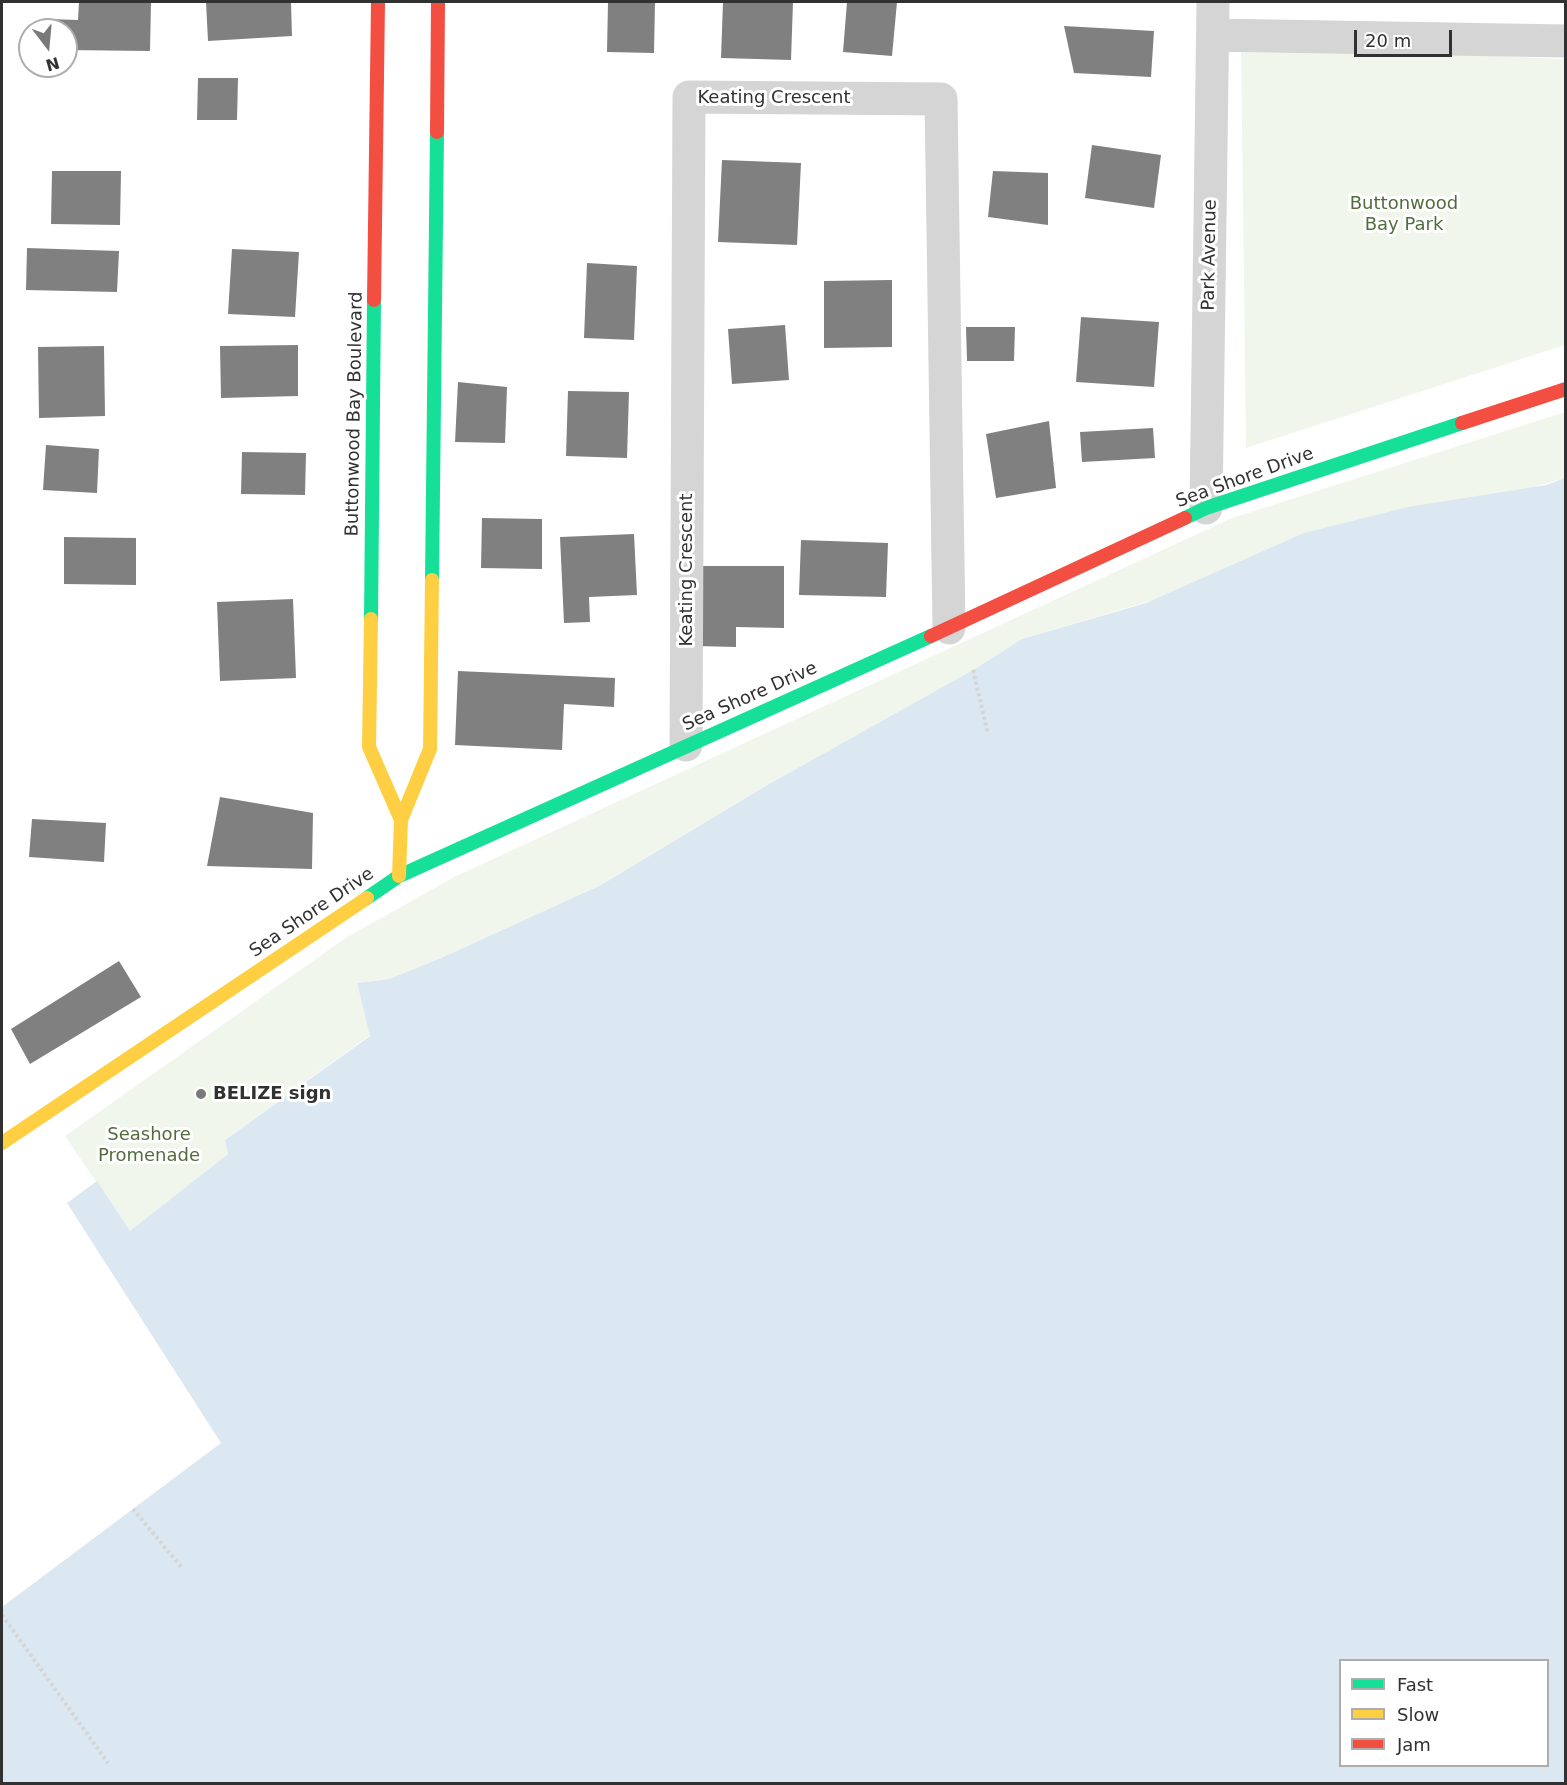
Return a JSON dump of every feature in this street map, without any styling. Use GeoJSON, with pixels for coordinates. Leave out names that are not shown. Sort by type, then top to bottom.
{"type":"FeatureCollection","features":[{"type":"Feature","properties":{"kind":"street","name":"Buttonwood Bay Boulevard"},"geometry":{"type":"LineString","coordinates":[[378,2],[369,747],[401,820]]}},
{"type":"Feature","properties":{"kind":"street","name":"Buttonwood Bay Boulevard"},"geometry":{"type":"LineString","coordinates":[[399,876],[401,820],[430,749],[438,2]]}},
{"type":"Feature","properties":{"kind":"street","name":"Park Avenue"},"geometry":{"type":"LineString","coordinates":[[1206,508],[1213,2]]}},
{"type":"Feature","properties":{"kind":"street"},"geometry":{"type":"LineString","coordinates":[[1213,35],[1566,41]]}},
{"type":"Feature","properties":{"kind":"street","name":"Keating Crescent"},"geometry":{"type":"LineString","coordinates":[[686,745],[689,97],[941,99],[949,628]]}},
{"type":"Feature","properties":{"kind":"street","name":"Sea Shore Drive"},"geometry":{"type":"LineString","coordinates":[[2,1143],[399,876],[949,628],[1206,508],[1566,389]]}},
{"type":"Feature","properties":{"kind":"path"},"geometry":{"type":"LineString","coordinates":[[973,670],[988,734]]}},
{"type":"Feature","properties":{"kind":"path"},"geometry":{"type":"LineString","coordinates":[[133,1509],[183,1569]]}},
{"type":"Feature","properties":{"kind":"path"},"geometry":{"type":"LineString","coordinates":[[2,1615],[108,1762]]}},
{"type":"Feature","properties":{"kind":"green space","name":"Buttonwood Bay Park"},"geometry":{"type":"Polygon","coordinates":[[[1241,45],[1565,59],[1565,345],[1246,448],[1241,45]]]}},
{"type":"Feature","properties":{"kind":"green space","name":"Seashore Promenade"},"geometry":{"type":"Polygon","coordinates":[[[1565,412],[1565,478],[1022,639],[973,670],[769,784],[601,885],[441,958],[389,979],[357,983],[370,1035],[225,1140],[228,1154],[130,1232],[65,1136],[344,939],[454,877],[1232,518],[1565,412]]]}},
{"type":"Feature","properties":{"kind":"shaded area"},"geometry":{"type":"Polygon","coordinates":[[[1565,478],[1565,1783],[2,1783],[2,1607],[221,1443],[67,1203],[97,1181],[130,1231],[228,1154],[225,1140],[370,1036],[357,983],[389,979],[441,958],[601,885],[769,784],[973,670],[1022,639],[1146,603],[1304,533],[1408,507],[1546,485],[1565,478]]]}},
{"type":"Feature","properties":{"kind":"building"},"geometry":{"type":"Polygon","coordinates":[[[79,2],[151,2],[150,51],[78,50],[79,2]]]}},
{"type":"Feature","properties":{"kind":"building"},"geometry":{"type":"Polygon","coordinates":[[[206,2],[291,2],[292,36],[208,41],[206,2]]]}},
{"type":"Feature","properties":{"kind":"building"},"geometry":{"type":"Polygon","coordinates":[[[608,2],[655,2],[654,53],[607,52],[608,2]]]}},
{"type":"Feature","properties":{"kind":"building"},"geometry":{"type":"Polygon","coordinates":[[[723,2],[793,2],[791,60],[721,58],[723,2]]]}},
{"type":"Feature","properties":{"kind":"building"},"geometry":{"type":"Polygon","coordinates":[[[847,2],[897,2],[892,56],[843,52],[847,2]]]}},
{"type":"Feature","properties":{"kind":"building"},"geometry":{"type":"Polygon","coordinates":[[[1064,26],[1154,31],[1151,77],[1074,73],[1064,26]]]}},
{"type":"Feature","properties":{"kind":"building"},"geometry":{"type":"Polygon","coordinates":[[[198,78],[238,78],[237,120],[197,120],[198,78]]]}},
{"type":"Feature","properties":{"kind":"building"},"geometry":{"type":"Polygon","coordinates":[[[1092,145],[1161,155],[1154,208],[1085,198],[1092,145]]]}},
{"type":"Feature","properties":{"kind":"building"},"geometry":{"type":"Polygon","coordinates":[[[722,160],[801,163],[797,245],[718,242],[722,160]]]}},
{"type":"Feature","properties":{"kind":"building"},"geometry":{"type":"Polygon","coordinates":[[[52,171],[121,171],[120,225],[51,224],[52,171]]]}},
{"type":"Feature","properties":{"kind":"building"},"geometry":{"type":"Polygon","coordinates":[[[993,171],[1048,173],[1048,225],[988,217],[993,171]]]}},
{"type":"Feature","properties":{"kind":"building"},"geometry":{"type":"Polygon","coordinates":[[[27,248],[119,251],[117,292],[26,290],[27,248]]]}},
{"type":"Feature","properties":{"kind":"building"},"geometry":{"type":"Polygon","coordinates":[[[232,249],[299,252],[295,317],[228,314],[232,249]]]}},
{"type":"Feature","properties":{"kind":"building"},"geometry":{"type":"Polygon","coordinates":[[[587,263],[637,266],[634,340],[584,338],[587,263]]]}},
{"type":"Feature","properties":{"kind":"building"},"geometry":{"type":"Polygon","coordinates":[[[892,280],[892,347],[824,348],[824,281],[892,280]]]}},
{"type":"Feature","properties":{"kind":"building"},"geometry":{"type":"Polygon","coordinates":[[[1081,317],[1159,322],[1154,387],[1076,382],[1081,317]]]}},
{"type":"Feature","properties":{"kind":"building"},"geometry":{"type":"Polygon","coordinates":[[[785,325],[789,380],[732,384],[728,329],[785,325]]]}},
{"type":"Feature","properties":{"kind":"building"},"geometry":{"type":"Polygon","coordinates":[[[966,327],[1015,327],[1014,361],[967,361],[966,327]]]}},
{"type":"Feature","properties":{"kind":"building"},"geometry":{"type":"Polygon","coordinates":[[[298,345],[298,396],[221,398],[220,346],[298,345]]]}},
{"type":"Feature","properties":{"kind":"building"},"geometry":{"type":"Polygon","coordinates":[[[104,346],[105,416],[39,418],[38,347],[104,346]]]}},
{"type":"Feature","properties":{"kind":"building"},"geometry":{"type":"Polygon","coordinates":[[[458,382],[507,387],[505,443],[455,442],[458,382]]]}},
{"type":"Feature","properties":{"kind":"building"},"geometry":{"type":"Polygon","coordinates":[[[568,391],[629,392],[627,458],[566,456],[568,391]]]}},
{"type":"Feature","properties":{"kind":"building"},"geometry":{"type":"Polygon","coordinates":[[[1049,421],[1056,488],[996,498],[986,434],[1049,421]]]}},
{"type":"Feature","properties":{"kind":"building"},"geometry":{"type":"Polygon","coordinates":[[[1153,428],[1155,458],[1082,462],[1080,432],[1153,428]]]}},
{"type":"Feature","properties":{"kind":"building"},"geometry":{"type":"Polygon","coordinates":[[[46,445],[99,449],[97,493],[43,490],[46,445]]]}},
{"type":"Feature","properties":{"kind":"building"},"geometry":{"type":"Polygon","coordinates":[[[242,452],[306,453],[305,495],[241,494],[242,452]]]}},
{"type":"Feature","properties":{"kind":"building"},"geometry":{"type":"Polygon","coordinates":[[[482,518],[542,519],[542,569],[481,568],[482,518]]]}},
{"type":"Feature","properties":{"kind":"building"},"geometry":{"type":"Polygon","coordinates":[[[634,534],[637,595],[589,597],[590,622],[564,623],[560,537],[634,534]]]}},
{"type":"Feature","properties":{"kind":"building"},"geometry":{"type":"Polygon","coordinates":[[[64,537],[136,538],[136,585],[64,584],[64,537]]]}},
{"type":"Feature","properties":{"kind":"building"},"geometry":{"type":"Polygon","coordinates":[[[801,540],[888,543],[886,597],[799,595],[801,540]]]}},
{"type":"Feature","properties":{"kind":"building"},"geometry":{"type":"Polygon","coordinates":[[[697,566],[784,566],[784,628],[736,627],[736,647],[696,646],[697,566]]]}},
{"type":"Feature","properties":{"kind":"building"},"geometry":{"type":"Polygon","coordinates":[[[293,599],[296,678],[220,681],[217,602],[293,599]]]}},
{"type":"Feature","properties":{"kind":"building"},"geometry":{"type":"Polygon","coordinates":[[[458,671],[615,678],[614,707],[564,704],[562,750],[455,745],[458,671]]]}},
{"type":"Feature","properties":{"kind":"building"},"geometry":{"type":"Polygon","coordinates":[[[220,797],[313,813],[312,869],[207,866],[220,797]]]}},
{"type":"Feature","properties":{"kind":"building"},"geometry":{"type":"Polygon","coordinates":[[[32,819],[106,823],[104,862],[29,857],[32,819]]]}},
{"type":"Feature","properties":{"kind":"building"},"geometry":{"type":"Polygon","coordinates":[[[119,961],[141,997],[30,1064],[11,1029],[119,961]]]}},
{"type":"Feature","properties":{"kind":"traffic: fast"},"geometry":{"type":"LineString","coordinates":[[432,580],[437,132]]}},
{"type":"Feature","properties":{"kind":"traffic: fast"},"geometry":{"type":"LineString","coordinates":[[371,619],[374,300]]}},
{"type":"Feature","properties":{"kind":"traffic: fast"},"geometry":{"type":"LineString","coordinates":[[1185,518],[1206,508],[1462,423]]}},
{"type":"Feature","properties":{"kind":"traffic: fast"},"geometry":{"type":"LineString","coordinates":[[367,898],[399,876],[931,636]]}},
{"type":"Feature","properties":{"kind":"traffic: slow"},"geometry":{"type":"LineString","coordinates":[[399,876],[401,820],[430,749],[432,580]]}},
{"type":"Feature","properties":{"kind":"traffic: slow"},"geometry":{"type":"LineString","coordinates":[[371,619],[369,747],[401,820]]}},
{"type":"Feature","properties":{"kind":"traffic: slow"},"geometry":{"type":"LineString","coordinates":[[2,1143],[367,898]]}},
{"type":"Feature","properties":{"kind":"traffic: jam"},"geometry":{"type":"LineString","coordinates":[[374,300],[378,2]]}},
{"type":"Feature","properties":{"kind":"traffic: jam"},"geometry":{"type":"LineString","coordinates":[[437,132],[438,2]]}},
{"type":"Feature","properties":{"kind":"traffic: jam"},"geometry":{"type":"LineString","coordinates":[[1462,423],[1566,389]]}},
{"type":"Feature","properties":{"kind":"traffic: jam"},"geometry":{"type":"LineString","coordinates":[[931,636],[1185,518]]}},
{"type":"Feature","properties":{"kind":"place","name":"BELIZE sign"},"geometry":{"type":"Point","coordinates":[201,1094]}}]}
